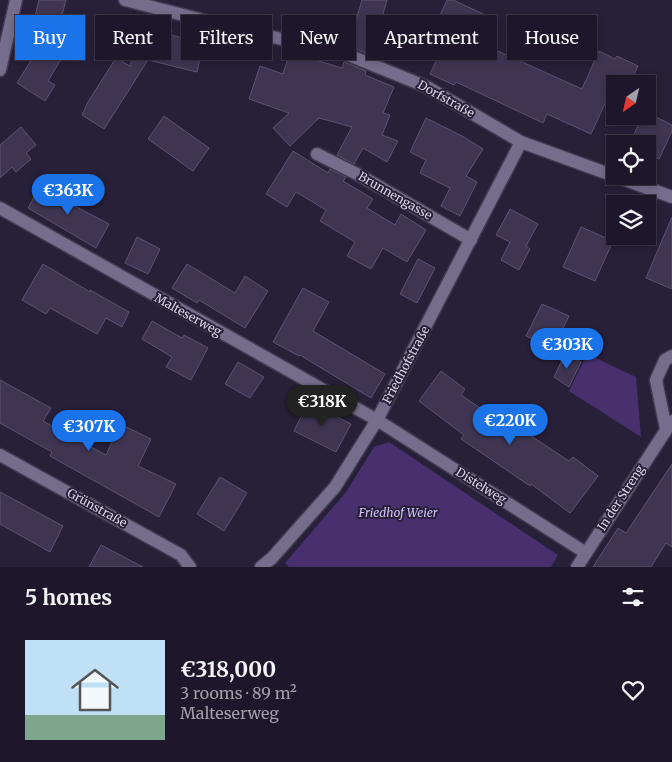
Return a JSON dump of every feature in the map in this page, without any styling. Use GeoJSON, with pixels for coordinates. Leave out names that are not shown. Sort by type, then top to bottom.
{"type":"FeatureCollection","features":[{"type":"Feature","properties":{"kind":"street"},"geometry":{"type":"LineString","coordinates":[[0,70],[16,0]]}},
{"type":"Feature","properties":{"kind":"street","name":"Dorfstraße"},"geometry":{"type":"LineString","coordinates":[[125,0],[245,31],[341,52],[427,87],[521,142],[672,197]]}},
{"type":"Feature","properties":{"kind":"street","name":"Friedhofstraße"},"geometry":{"type":"LineString","coordinates":[[262,567],[335,487],[377,420],[521,142]]}},
{"type":"Feature","properties":{"kind":"street","name":"Brunnengasse"},"geometry":{"type":"LineString","coordinates":[[317,154],[359,175],[471,240]]}},
{"type":"Feature","properties":{"kind":"street","name":"Malteserweg"},"geometry":{"type":"LineString","coordinates":[[0,208],[377,420]]}},
{"type":"Feature","properties":{"kind":"street","name":"In der Streng"},"geometry":{"type":"LineString","coordinates":[[577,567],[669,425],[656,380],[665,360],[672,356]]}},
{"type":"Feature","properties":{"kind":"street","name":"Distelweg"},"geometry":{"type":"LineString","coordinates":[[377,420],[586,552]]}},
{"type":"Feature","properties":{"kind":"street","name":"Grünstraße"},"geometry":{"type":"LineString","coordinates":[[0,455],[181,555],[190,567]]}},
{"type":"Feature","properties":{"kind":"green space"},"geometry":{"type":"Polygon","coordinates":[[[587,354],[636,377],[641,437],[569,391],[587,354]]]}},
{"type":"Feature","properties":{"kind":"green space","name":"Friedhof Weier"},"geometry":{"type":"Polygon","coordinates":[[[389,442],[558,555],[551,567],[289,567],[285,563],[346,492],[374,447],[389,442]]]}},
{"type":"Feature","properties":{"kind":"building"},"geometry":{"type":"Polygon","coordinates":[[[39,0],[66,0],[62,15],[35,15],[39,0]]]}},
{"type":"Feature","properties":{"kind":"building"},"geometry":{"type":"Polygon","coordinates":[[[362,0],[387,0],[383,15],[366,15],[366,53],[356,49],[356,20],[362,0]]]}},
{"type":"Feature","properties":{"kind":"building"},"geometry":{"type":"Polygon","coordinates":[[[447,0],[453,0],[486,15],[440,15],[447,0]]]}},
{"type":"Feature","properties":{"kind":"building"},"geometry":{"type":"Polygon","coordinates":[[[171,35],[181,38],[181,60],[199,60],[197,72],[148,60],[171,60],[171,35]]]}},
{"type":"Feature","properties":{"kind":"building"},"geometry":{"type":"Polygon","coordinates":[[[497,51],[507,55],[507,60],[518,60],[582,89],[595,60],[597,60],[599,51],[615,59],[617,56],[638,66],[634,75],[606,75],[606,101],[591,134],[547,114],[543,123],[456,82],[454,85],[430,74],[437,60],[497,60],[497,51]]]}},
{"type":"Feature","properties":{"kind":"building"},"geometry":{"type":"Polygon","coordinates":[[[31,60],[60,60],[48,81],[55,85],[45,101],[17,83],[31,60]]]}},
{"type":"Feature","properties":{"kind":"building"},"geometry":{"type":"Polygon","coordinates":[[[115,60],[120,60],[130,66],[131,60],[148,60],[104,129],[82,115],[115,60]]]}},
{"type":"Feature","properties":{"kind":"building"},"geometry":{"type":"Polygon","coordinates":[[[287,60],[316,60],[342,68],[344,62],[366,71],[365,75],[394,87],[383,113],[390,115],[382,135],[398,141],[387,162],[363,148],[354,164],[337,155],[352,127],[319,118],[290,146],[273,128],[289,113],[249,99],[260,66],[283,74],[287,60]]]}},
{"type":"Feature","properties":{"kind":"building"},"geometry":{"type":"Polygon","coordinates":[[[164,116],[209,148],[193,171],[148,139],[164,116]]]}},
{"type":"Feature","properties":{"kind":"building"},"geometry":{"type":"Polygon","coordinates":[[[656,117],[672,125],[672,131],[659,159],[656,158],[656,135],[634,135],[638,125],[656,125],[656,117]]]}},
{"type":"Feature","properties":{"kind":"building"},"geometry":{"type":"Polygon","coordinates":[[[426,118],[483,149],[466,176],[477,182],[460,216],[441,206],[450,188],[420,173],[426,160],[410,152],[426,118]]]}},
{"type":"Feature","properties":{"kind":"building"},"geometry":{"type":"Polygon","coordinates":[[[21,127],[36,145],[26,153],[31,159],[16,172],[12,167],[0,178],[0,145],[21,127]]]}},
{"type":"Feature","properties":{"kind":"building"},"geometry":{"type":"Polygon","coordinates":[[[293,151],[328,173],[330,169],[346,177],[343,181],[373,199],[367,208],[395,225],[401,214],[426,230],[407,262],[383,248],[371,269],[347,256],[355,242],[320,221],[326,210],[296,192],[287,207],[266,194],[293,151]]]}},
{"type":"Feature","properties":{"kind":"building"},"geometry":{"type":"Polygon","coordinates":[[[42,183],[65,196],[63,200],[109,224],[96,248],[28,208],[42,183]]]}},
{"type":"Feature","properties":{"kind":"building"},"geometry":{"type":"Polygon","coordinates":[[[510,209],[538,224],[526,246],[530,249],[519,270],[501,260],[510,242],[496,235],[510,209]]]}},
{"type":"Feature","properties":{"kind":"building"},"geometry":{"type":"Polygon","coordinates":[[[672,217],[672,289],[646,278],[672,217]]]}},
{"type":"Feature","properties":{"kind":"building"},"geometry":{"type":"Polygon","coordinates":[[[581,227],[606,238],[606,245],[611,245],[595,281],[563,267],[581,227]]]}},
{"type":"Feature","properties":{"kind":"building"},"geometry":{"type":"Polygon","coordinates":[[[137,237],[160,249],[148,274],[125,263],[137,237]]]}},
{"type":"Feature","properties":{"kind":"building"},"geometry":{"type":"Polygon","coordinates":[[[418,259],[435,268],[417,303],[400,294],[418,259]]]}},
{"type":"Feature","properties":{"kind":"building"},"geometry":{"type":"Polygon","coordinates":[[[43,264],[90,292],[90,290],[129,312],[122,327],[106,318],[97,334],[50,308],[46,314],[22,300],[43,264]]]}},
{"type":"Feature","properties":{"kind":"building"},"geometry":{"type":"Polygon","coordinates":[[[187,264],[235,293],[245,276],[268,291],[245,328],[199,300],[197,303],[172,288],[187,264]]]}},
{"type":"Feature","properties":{"kind":"building"},"geometry":{"type":"Polygon","coordinates":[[[303,288],[329,302],[313,331],[385,374],[371,398],[300,355],[273,342],[303,288]]]}},
{"type":"Feature","properties":{"kind":"building"},"geometry":{"type":"Polygon","coordinates":[[[542,304],[569,316],[553,348],[526,336],[542,304]]]}},
{"type":"Feature","properties":{"kind":"building"},"geometry":{"type":"Polygon","coordinates":[[[152,321],[182,338],[184,335],[208,348],[191,380],[166,367],[172,357],[142,339],[152,321]]]}},
{"type":"Feature","properties":{"kind":"building"},"geometry":{"type":"Polygon","coordinates":[[[565,354],[581,362],[569,387],[554,377],[565,354]]]}},
{"type":"Feature","properties":{"kind":"building"},"geometry":{"type":"Polygon","coordinates":[[[238,362],[264,377],[250,398],[225,384],[238,362]]]}},
{"type":"Feature","properties":{"kind":"building"},"geometry":{"type":"Polygon","coordinates":[[[441,371],[465,389],[461,395],[519,434],[522,430],[569,461],[573,457],[598,476],[570,513],[531,484],[530,486],[461,439],[464,435],[419,401],[441,371]]]}},
{"type":"Feature","properties":{"kind":"building"},"geometry":{"type":"Polygon","coordinates":[[[0,380],[51,408],[43,421],[106,455],[120,424],[151,439],[138,466],[176,484],[159,517],[50,456],[52,452],[0,423],[0,380]]]}},
{"type":"Feature","properties":{"kind":"building"},"geometry":{"type":"Polygon","coordinates":[[[308,402],[351,424],[336,452],[294,431],[308,402]]]}},
{"type":"Feature","properties":{"kind":"building"},"geometry":{"type":"Polygon","coordinates":[[[672,464],[672,547],[666,543],[651,567],[593,567],[618,528],[626,533],[672,464]]]}},
{"type":"Feature","properties":{"kind":"building"},"geometry":{"type":"Polygon","coordinates":[[[220,477],[247,493],[224,531],[197,514],[220,477]]]}},
{"type":"Feature","properties":{"kind":"building"},"geometry":{"type":"Polygon","coordinates":[[[0,492],[63,526],[50,552],[0,524],[0,492]]]}},
{"type":"Feature","properties":{"kind":"building"},"geometry":{"type":"Polygon","coordinates":[[[101,545],[143,567],[89,567],[101,545]]]}}]}
